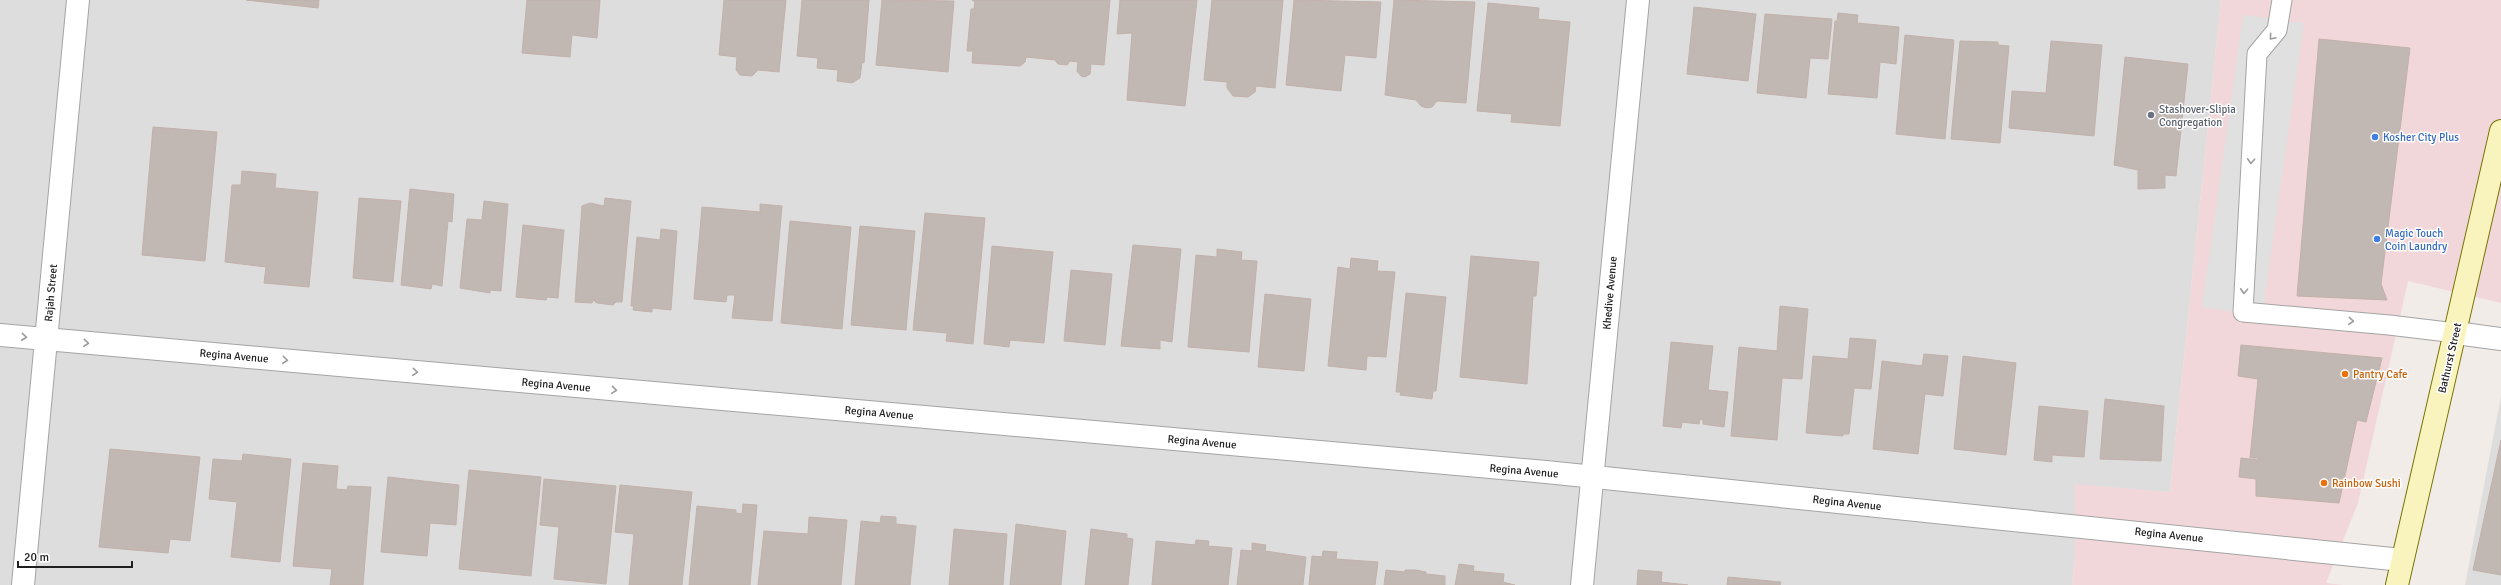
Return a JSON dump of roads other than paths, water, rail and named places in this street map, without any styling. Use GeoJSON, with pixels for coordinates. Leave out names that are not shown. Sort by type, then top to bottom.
{"type":"FeatureCollection","features":[{"type":"Feature","properties":{"kind":"main road","name":"Bathurst Street"},"geometry":{"type":"LineString","coordinates":[[2397,585],[2456,333],[2501,131]]}},
{"type":"Feature","properties":{"kind":"street","name":"Rajah Street"},"geometry":{"type":"LineString","coordinates":[[23,585],[78,0]]}},
{"type":"Feature","properties":{"kind":"street","name":"Khedive Avenue"},"geometry":{"type":"LineString","coordinates":[[1582,585],[1594,477],[1638,0]]}},
{"type":"Feature","properties":{"kind":"street"},"geometry":{"type":"LineString","coordinates":[[2456,333],[2501,339]]}},
{"type":"Feature","properties":{"kind":"street","name":"Regina Avenue"},"geometry":{"type":"LineString","coordinates":[[0,335],[1594,477],[2402,560]]}},
{"type":"Feature","properties":{"kind":"lane"},"geometry":{"type":"LineString","coordinates":[[2282,0],[2277,30],[2257,54],[2243,312],[2389,324],[2456,333]]}},
{"type":"Feature","properties":{"kind":"place","name":"Stashover-Slipia Congregation"},"geometry":{"type":"Point","coordinates":[2151,115]}},
{"type":"Feature","properties":{"kind":"place","name":"Kosher City Plus"},"geometry":{"type":"Point","coordinates":[2375,137]}},
{"type":"Feature","properties":{"kind":"place","name":"Magic Touch Coin Laundry"},"geometry":{"type":"Point","coordinates":[2377,239]}},
{"type":"Feature","properties":{"kind":"place","name":"Pantry Cafe"},"geometry":{"type":"Point","coordinates":[2345,374]}},
{"type":"Feature","properties":{"kind":"place","name":"Rainbow Sushi"},"geometry":{"type":"Point","coordinates":[2324,483]}}]}
